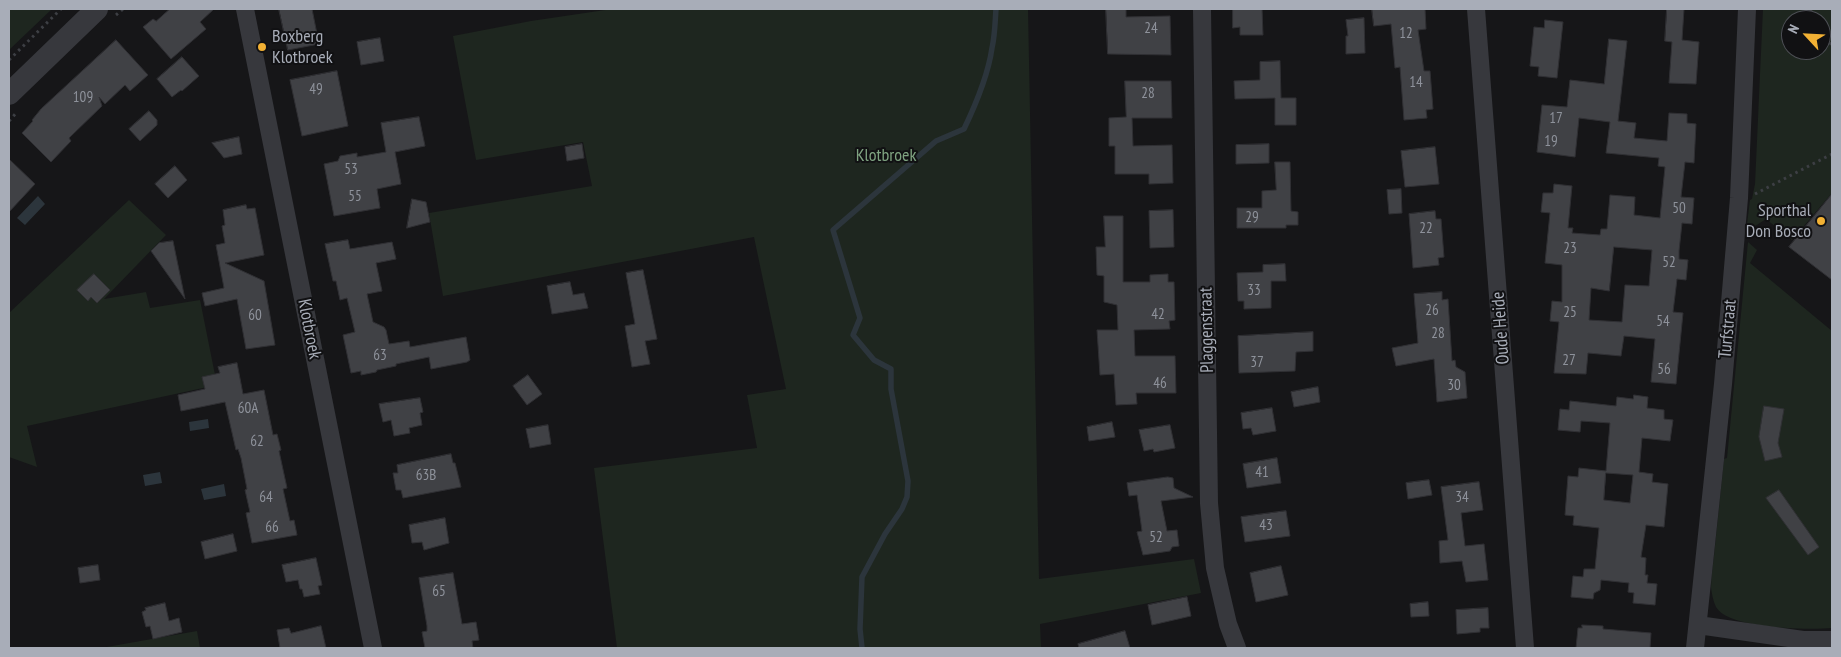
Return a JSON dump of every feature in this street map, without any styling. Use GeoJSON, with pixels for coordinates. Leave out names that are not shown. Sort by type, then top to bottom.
{"type":"FeatureCollection","features":[{"type":"Feature","properties":{"kind":"street"},"geometry":{"type":"LineString","coordinates":[[9,94],[97,9]]}},
{"type":"Feature","properties":{"kind":"street","name":"Klotbroek"},"geometry":{"type":"LineString","coordinates":[[245,9],[373,648]]}},
{"type":"Feature","properties":{"kind":"street","name":"Plaggenstraat"},"geometry":{"type":"LineString","coordinates":[[1202,9],[1209,504],[1215,568],[1228,624],[1237,648]]}},
{"type":"Feature","properties":{"kind":"street","name":"Oude Heide"},"geometry":{"type":"LineString","coordinates":[[1476,9],[1525,648]]}},
{"type":"Feature","properties":{"kind":"street","name":"Turfstraat"},"geometry":{"type":"LineString","coordinates":[[1695,648],[1723,384],[1739,198],[1747,9]]}},
{"type":"Feature","properties":{"kind":"street"},"geometry":{"type":"LineString","coordinates":[[1698,625],[1784,638],[1832,640]]}},
{"type":"Feature","properties":{"kind":"path"},"geometry":{"type":"LineString","coordinates":[[9,60],[61,9]]}},
{"type":"Feature","properties":{"kind":"path"},"geometry":{"type":"LineString","coordinates":[[1748,197],[1832,154]]}},
{"type":"Feature","properties":{"kind":"green space"},"geometry":{"type":"Polygon","coordinates":[[[9,9],[52,9],[9,50],[9,9]]]}},
{"type":"Feature","properties":{"kind":"green space","name":"Klotbroek"},"geometry":{"type":"Polygon","coordinates":[[[612,9],[1028,9],[1039,579],[1194,559],[1201,593],[1040,624],[1041,648],[617,648],[594,468],[757,448],[747,395],[786,389],[754,237],[443,296],[429,213],[592,186],[583,142],[476,160],[453,36],[531,21],[612,9]]]}},
{"type":"Feature","properties":{"kind":"green space"},"geometry":{"type":"Polygon","coordinates":[[[1763,9],[1832,9],[1832,193],[1792,240],[1766,219],[1746,232],[1750,200],[1752,199],[1755,184],[1763,9]]]}},
{"type":"Feature","properties":{"kind":"green space"},"geometry":{"type":"Polygon","coordinates":[[[129,200],[166,235],[104,299],[146,292],[150,308],[200,300],[217,385],[27,426],[37,467],[9,457],[9,313],[129,200]]]}},
{"type":"Feature","properties":{"kind":"green space"},"geometry":{"type":"Polygon","coordinates":[[[1748,242],[1757,250],[1750,263],[1832,331],[1832,628],[1788,628],[1752,624],[1736,620],[1723,614],[1716,607],[1713,598],[1711,588],[1712,572],[1724,459],[1727,458],[1748,242]]]}},
{"type":"Feature","properties":{"kind":"green space"},"geometry":{"type":"Polygon","coordinates":[[[197,631],[200,648],[101,648],[197,631]]]}},
{"type":"Feature","properties":{"kind":"shaded area"},"geometry":{"type":"Polygon","coordinates":[[[38,196],[45,204],[25,225],[17,218],[38,196]]]}},
{"type":"Feature","properties":{"kind":"shaded area"},"geometry":{"type":"Polygon","coordinates":[[[208,419],[209,428],[190,431],[189,422],[208,419]]]}},
{"type":"Feature","properties":{"kind":"shaded area"},"geometry":{"type":"Polygon","coordinates":[[[160,472],[162,483],[145,486],[143,475],[160,472]]]}},
{"type":"Feature","properties":{"kind":"shaded area"},"geometry":{"type":"Polygon","coordinates":[[[224,484],[226,496],[204,500],[201,489],[224,484]]]}},
{"type":"Feature","properties":{"kind":"building"},"geometry":{"type":"Polygon","coordinates":[[[170,9],[214,9],[200,22],[206,29],[171,59],[143,27],[153,19],[156,21],[170,9]]]}},
{"type":"Feature","properties":{"kind":"building"},"geometry":{"type":"Polygon","coordinates":[[[279,9],[312,9],[319,44],[288,50],[279,9]]]}},
{"type":"Feature","properties":{"kind":"building"},"geometry":{"type":"Polygon","coordinates":[[[1106,9],[1126,9],[1126,17],[1170,16],[1171,55],[1108,54],[1106,9]]]}},
{"type":"Feature","properties":{"kind":"building"},"geometry":{"type":"Polygon","coordinates":[[[1233,9],[1262,9],[1263,35],[1240,35],[1240,27],[1233,28],[1233,9]]]}},
{"type":"Feature","properties":{"kind":"building"},"geometry":{"type":"Polygon","coordinates":[[[1372,9],[1425,9],[1426,29],[1418,30],[1424,71],[1430,71],[1433,109],[1426,110],[1427,118],[1404,120],[1400,67],[1395,68],[1391,24],[1374,26],[1372,9]]]}},
{"type":"Feature","properties":{"kind":"building"},"geometry":{"type":"Polygon","coordinates":[[[1667,9],[1684,9],[1682,40],[1699,42],[1696,84],[1669,83],[1672,42],[1665,41],[1667,9]]]}},
{"type":"Feature","properties":{"kind":"building"},"geometry":{"type":"Polygon","coordinates":[[[1364,18],[1365,53],[1346,54],[1346,36],[1348,36],[1346,20],[1364,18]]]}},
{"type":"Feature","properties":{"kind":"building"},"geometry":{"type":"Polygon","coordinates":[[[1545,20],[1563,22],[1557,78],[1538,76],[1539,67],[1530,66],[1534,27],[1544,28],[1545,20]]]}},
{"type":"Feature","properties":{"kind":"building"},"geometry":{"type":"Polygon","coordinates":[[[380,38],[384,61],[361,65],[357,42],[380,38]]]}},
{"type":"Feature","properties":{"kind":"building"},"geometry":{"type":"Polygon","coordinates":[[[1609,39],[1627,41],[1618,121],[1636,123],[1634,138],[1667,141],[1669,113],[1687,114],[1687,123],[1696,124],[1694,163],[1685,162],[1681,197],[1694,198],[1692,224],[1682,223],[1679,259],[1688,260],[1686,280],[1677,279],[1673,312],[1683,313],[1676,384],[1651,382],[1655,339],[1624,336],[1621,356],[1588,353],[1586,374],[1554,373],[1559,322],[1550,321],[1552,301],[1562,302],[1562,265],[1545,263],[1550,213],[1541,212],[1543,193],[1553,193],[1554,184],[1572,186],[1568,228],[1573,228],[1572,233],[1600,235],[1601,229],[1607,229],[1610,195],[1635,197],[1634,215],[1660,218],[1665,167],[1658,166],[1659,158],[1606,153],[1610,122],[1579,118],[1575,157],[1537,152],[1542,105],[1567,107],[1570,80],[1604,84],[1609,39]],[[1614,247],[1609,291],[1591,288],[1589,320],[1622,322],[1625,285],[1649,286],[1652,250],[1614,247]]]}},
{"type":"Feature","properties":{"kind":"building"},"geometry":{"type":"Polygon","coordinates":[[[116,40],[148,75],[130,91],[125,85],[105,104],[99,97],[102,106],[69,138],[71,141],[51,162],[22,133],[41,109],[116,40]]]}},
{"type":"Feature","properties":{"kind":"building"},"geometry":{"type":"Polygon","coordinates":[[[182,57],[199,76],[172,97],[157,79],[182,57]]]}},
{"type":"Feature","properties":{"kind":"building"},"geometry":{"type":"Polygon","coordinates":[[[1280,61],[1281,98],[1296,98],[1296,125],[1275,125],[1275,98],[1235,99],[1234,81],[1260,80],[1260,62],[1280,61]]]}},
{"type":"Feature","properties":{"kind":"building"},"geometry":{"type":"Polygon","coordinates":[[[337,71],[348,126],[302,136],[290,80],[337,71]]]}},
{"type":"Feature","properties":{"kind":"building"},"geometry":{"type":"Polygon","coordinates":[[[1125,81],[1171,81],[1172,118],[1132,118],[1133,146],[1172,145],[1173,183],[1149,184],[1149,174],[1115,174],[1115,146],[1109,146],[1109,118],[1126,117],[1125,81]]]}},
{"type":"Feature","properties":{"kind":"building"},"geometry":{"type":"Polygon","coordinates":[[[149,111],[157,120],[157,125],[140,141],[129,129],[149,111]]]}},
{"type":"Feature","properties":{"kind":"building"},"geometry":{"type":"Polygon","coordinates":[[[419,117],[425,146],[395,152],[401,184],[377,189],[380,208],[334,216],[324,164],[338,161],[340,156],[357,153],[357,157],[386,152],[381,123],[419,117]]]}},
{"type":"Feature","properties":{"kind":"building"},"geometry":{"type":"Polygon","coordinates":[[[239,137],[242,154],[224,158],[212,143],[239,137]]]}},
{"type":"Feature","properties":{"kind":"building"},"geometry":{"type":"Polygon","coordinates":[[[582,144],[584,158],[567,161],[565,147],[582,144]]]}},
{"type":"Feature","properties":{"kind":"building"},"geometry":{"type":"Polygon","coordinates":[[[1269,144],[1269,163],[1236,164],[1236,145],[1269,144]]]}},
{"type":"Feature","properties":{"kind":"building"},"geometry":{"type":"Polygon","coordinates":[[[1435,147],[1439,184],[1405,187],[1401,151],[1435,147]]]}},
{"type":"Feature","properties":{"kind":"building"},"geometry":{"type":"Polygon","coordinates":[[[9,159],[35,184],[9,212],[9,159]]]}},
{"type":"Feature","properties":{"kind":"building"},"geometry":{"type":"Polygon","coordinates":[[[1275,162],[1290,162],[1291,211],[1298,212],[1298,225],[1286,225],[1286,228],[1237,228],[1237,208],[1262,208],[1262,191],[1276,190],[1275,162]]]}},
{"type":"Feature","properties":{"kind":"building"},"geometry":{"type":"Polygon","coordinates":[[[175,166],[187,180],[168,198],[155,184],[175,166]]]}},
{"type":"Feature","properties":{"kind":"building"},"geometry":{"type":"Polygon","coordinates":[[[1401,189],[1402,213],[1389,214],[1387,190],[1401,189]]]}},
{"type":"Feature","properties":{"kind":"building","name":"Sporthal Don Bosco"},"geometry":{"type":"Polygon","coordinates":[[[1832,194],[1832,280],[1789,247],[1832,194]]]}},
{"type":"Feature","properties":{"kind":"building"},"geometry":{"type":"Polygon","coordinates":[[[412,199],[426,202],[430,222],[407,228],[412,199]]]}},
{"type":"Feature","properties":{"kind":"building"},"geometry":{"type":"Polygon","coordinates":[[[246,205],[247,209],[255,208],[264,255],[225,263],[264,281],[275,345],[246,349],[237,299],[205,306],[202,293],[224,288],[216,245],[225,243],[222,226],[225,225],[223,210],[246,205]]]}},
{"type":"Feature","properties":{"kind":"building"},"geometry":{"type":"Polygon","coordinates":[[[1173,210],[1174,247],[1150,248],[1149,211],[1173,210]]]}},
{"type":"Feature","properties":{"kind":"building"},"geometry":{"type":"Polygon","coordinates":[[[1435,211],[1436,219],[1441,219],[1444,257],[1438,258],[1439,265],[1413,268],[1409,214],[1435,211]]]}},
{"type":"Feature","properties":{"kind":"building"},"geometry":{"type":"Polygon","coordinates":[[[1104,216],[1123,216],[1123,282],[1150,282],[1150,275],[1168,274],[1168,282],[1174,282],[1175,320],[1169,321],[1170,329],[1134,330],[1135,356],[1175,356],[1176,393],[1136,393],[1137,404],[1116,405],[1114,374],[1100,375],[1097,330],[1118,330],[1117,305],[1104,302],[1104,276],[1097,275],[1096,247],[1105,247],[1104,216]]]}},
{"type":"Feature","properties":{"kind":"building"},"geometry":{"type":"Polygon","coordinates":[[[348,240],[350,249],[392,242],[396,259],[376,263],[382,291],[367,294],[373,322],[384,327],[389,344],[409,341],[410,347],[466,337],[470,360],[431,369],[429,357],[396,364],[396,366],[377,370],[376,372],[361,375],[361,371],[351,373],[343,335],[355,332],[347,298],[340,300],[336,281],[333,281],[325,244],[348,240]]]}},
{"type":"Feature","properties":{"kind":"building"},"geometry":{"type":"Polygon","coordinates":[[[173,241],[185,299],[151,251],[159,243],[173,241]]]}},
{"type":"Feature","properties":{"kind":"building"},"geometry":{"type":"Polygon","coordinates":[[[1285,264],[1286,281],[1271,281],[1271,308],[1244,309],[1244,301],[1238,301],[1237,273],[1263,272],[1263,265],[1285,264]]]}},
{"type":"Feature","properties":{"kind":"building"},"geometry":{"type":"Polygon","coordinates":[[[643,270],[657,339],[645,341],[650,364],[632,367],[625,326],[635,324],[626,273],[643,270]]]}},
{"type":"Feature","properties":{"kind":"building"},"geometry":{"type":"Polygon","coordinates":[[[94,274],[110,290],[97,303],[91,297],[88,301],[77,290],[94,274]]]}},
{"type":"Feature","properties":{"kind":"building"},"geometry":{"type":"Polygon","coordinates":[[[570,282],[573,295],[584,293],[588,308],[552,314],[547,286],[570,282]]]}},
{"type":"Feature","properties":{"kind":"building"},"geometry":{"type":"Polygon","coordinates":[[[1442,292],[1442,300],[1448,299],[1452,361],[1455,360],[1456,367],[1465,372],[1467,398],[1437,402],[1434,359],[1396,366],[1392,348],[1418,343],[1414,294],[1442,292]]]}},
{"type":"Feature","properties":{"kind":"building"},"geometry":{"type":"Polygon","coordinates":[[[1313,332],[1313,351],[1296,352],[1295,371],[1239,373],[1238,336],[1313,332]]]}},
{"type":"Feature","properties":{"kind":"building"},"geometry":{"type":"Polygon","coordinates":[[[237,363],[243,394],[264,390],[273,435],[277,434],[281,450],[279,451],[287,488],[283,489],[290,521],[294,520],[297,535],[252,543],[246,513],[250,512],[245,490],[247,489],[241,458],[238,449],[236,450],[225,402],[181,411],[178,395],[205,389],[202,377],[220,373],[218,367],[237,363]]]}},
{"type":"Feature","properties":{"kind":"building"},"geometry":{"type":"Polygon","coordinates":[[[528,375],[542,394],[527,405],[513,386],[528,375]]]}},
{"type":"Feature","properties":{"kind":"building"},"geometry":{"type":"Polygon","coordinates":[[[1318,387],[1320,402],[1294,407],[1291,392],[1318,387]]]}},
{"type":"Feature","properties":{"kind":"building"},"geometry":{"type":"Polygon","coordinates":[[[1634,395],[1648,397],[1647,408],[1664,410],[1664,419],[1673,420],[1670,441],[1642,438],[1639,472],[1653,474],[1652,482],[1668,484],[1664,527],[1646,525],[1641,557],[1646,558],[1645,575],[1648,575],[1647,583],[1657,584],[1655,605],[1633,603],[1634,593],[1628,592],[1629,583],[1601,580],[1600,590],[1594,593],[1593,599],[1571,597],[1573,576],[1583,577],[1584,569],[1595,569],[1599,528],[1573,525],[1574,516],[1565,515],[1568,476],[1578,477],[1579,468],[1606,471],[1610,423],[1581,421],[1580,432],[1558,430],[1560,409],[1569,410],[1570,401],[1616,406],[1617,397],[1633,399],[1634,395]],[[1606,473],[1604,500],[1630,503],[1633,475],[1606,473]]]}},
{"type":"Feature","properties":{"kind":"building"},"geometry":{"type":"Polygon","coordinates":[[[420,398],[423,412],[420,413],[422,425],[409,428],[410,433],[394,436],[391,420],[383,422],[379,404],[420,398]]]}},
{"type":"Feature","properties":{"kind":"building"},"geometry":{"type":"Polygon","coordinates":[[[1764,406],[1784,409],[1778,443],[1782,457],[1765,461],[1759,437],[1764,406]]]}},
{"type":"Feature","properties":{"kind":"building"},"geometry":{"type":"Polygon","coordinates":[[[1272,408],[1276,431],[1253,435],[1251,428],[1243,429],[1241,413],[1272,408]]]}},
{"type":"Feature","properties":{"kind":"building"},"geometry":{"type":"Polygon","coordinates":[[[1112,422],[1115,437],[1089,441],[1087,427],[1112,422]]]}},
{"type":"Feature","properties":{"kind":"building"},"geometry":{"type":"Polygon","coordinates":[[[548,425],[551,444],[530,448],[526,429],[548,425]]]}},
{"type":"Feature","properties":{"kind":"building"},"geometry":{"type":"Polygon","coordinates":[[[1170,425],[1175,448],[1154,452],[1153,449],[1144,451],[1139,430],[1170,425]]]}},
{"type":"Feature","properties":{"kind":"building"},"geometry":{"type":"Polygon","coordinates":[[[451,454],[461,487],[403,498],[401,490],[396,490],[393,473],[398,473],[397,465],[451,454]]]}},
{"type":"Feature","properties":{"kind":"building"},"geometry":{"type":"Polygon","coordinates":[[[1277,458],[1281,483],[1247,488],[1243,464],[1277,458]]]}},
{"type":"Feature","properties":{"kind":"building"},"geometry":{"type":"Polygon","coordinates":[[[1168,477],[1173,478],[1174,488],[1193,497],[1161,501],[1167,531],[1177,530],[1179,546],[1172,547],[1170,551],[1143,555],[1137,532],[1142,531],[1137,495],[1129,496],[1127,483],[1168,477]]]}},
{"type":"Feature","properties":{"kind":"building"},"geometry":{"type":"Polygon","coordinates":[[[1429,480],[1432,495],[1408,499],[1406,483],[1429,480]]]}},
{"type":"Feature","properties":{"kind":"building"},"geometry":{"type":"Polygon","coordinates":[[[1479,482],[1483,510],[1461,513],[1465,546],[1484,544],[1488,580],[1466,582],[1462,561],[1440,563],[1439,541],[1448,540],[1441,487],[1479,482]]]}},
{"type":"Feature","properties":{"kind":"building"},"geometry":{"type":"Polygon","coordinates":[[[1779,490],[1819,547],[1808,555],[1766,498],[1779,490]]]}},
{"type":"Feature","properties":{"kind":"building"},"geometry":{"type":"Polygon","coordinates":[[[1286,511],[1290,536],[1245,542],[1241,517],[1286,511]]]}},
{"type":"Feature","properties":{"kind":"building"},"geometry":{"type":"Polygon","coordinates":[[[445,518],[449,543],[424,550],[422,542],[412,543],[409,525],[445,518]]]}},
{"type":"Feature","properties":{"kind":"building"},"geometry":{"type":"Polygon","coordinates":[[[233,534],[237,551],[205,559],[201,542],[233,534]]]}},
{"type":"Feature","properties":{"kind":"building"},"geometry":{"type":"Polygon","coordinates":[[[316,558],[322,585],[318,586],[320,594],[304,597],[298,580],[286,582],[282,565],[316,558]]]}},
{"type":"Feature","properties":{"kind":"building"},"geometry":{"type":"Polygon","coordinates":[[[98,565],[100,580],[80,583],[78,568],[98,565]]]}},
{"type":"Feature","properties":{"kind":"building"},"geometry":{"type":"Polygon","coordinates":[[[1281,566],[1288,595],[1256,602],[1250,573],[1281,566]]]}},
{"type":"Feature","properties":{"kind":"building"},"geometry":{"type":"Polygon","coordinates":[[[453,573],[462,624],[476,622],[479,640],[472,641],[473,648],[425,648],[422,632],[427,631],[427,626],[419,578],[453,573]]]}},
{"type":"Feature","properties":{"kind":"building"},"geometry":{"type":"Polygon","coordinates":[[[1187,597],[1191,616],[1152,625],[1148,605],[1187,597]]]}},
{"type":"Feature","properties":{"kind":"building"},"geometry":{"type":"Polygon","coordinates":[[[1428,602],[1429,616],[1411,617],[1410,604],[1428,602]]]}},
{"type":"Feature","properties":{"kind":"building"},"geometry":{"type":"Polygon","coordinates":[[[165,603],[169,621],[179,618],[182,632],[153,639],[150,626],[146,627],[142,612],[146,610],[145,608],[165,603]]]}},
{"type":"Feature","properties":{"kind":"building"},"geometry":{"type":"Polygon","coordinates":[[[1488,608],[1489,628],[1480,628],[1480,632],[1457,634],[1456,610],[1488,608]]]}},
{"type":"Feature","properties":{"kind":"building"},"geometry":{"type":"Polygon","coordinates":[[[1582,625],[1603,626],[1603,629],[1651,633],[1650,648],[1576,648],[1578,628],[1582,628],[1582,625]]]}},
{"type":"Feature","properties":{"kind":"building"},"geometry":{"type":"Polygon","coordinates":[[[321,626],[326,648],[280,648],[277,630],[289,628],[291,633],[321,626]]]}},
{"type":"Feature","properties":{"kind":"building"},"geometry":{"type":"Polygon","coordinates":[[[1125,631],[1130,648],[1079,648],[1078,644],[1125,631]]]}},
{"type":"Feature","properties":{"kind":"waterway"},"geometry":{"type":"LineString","coordinates":[[862,648],[860,629],[862,577],[885,534],[902,509],[907,497],[908,481],[891,389],[891,369],[874,360],[853,335],[860,318],[833,230],[936,141],[964,129],[988,69],[994,38],[996,9]]}},
{"type":"Feature","properties":{"kind":"place","name":"Boxberg Klotbroek"},"geometry":{"type":"Point","coordinates":[262,47]}},
{"type":"Feature","properties":{"kind":"place","name":"Sporthal Don Bosco"},"geometry":{"type":"Point","coordinates":[1821,221]}}]}
